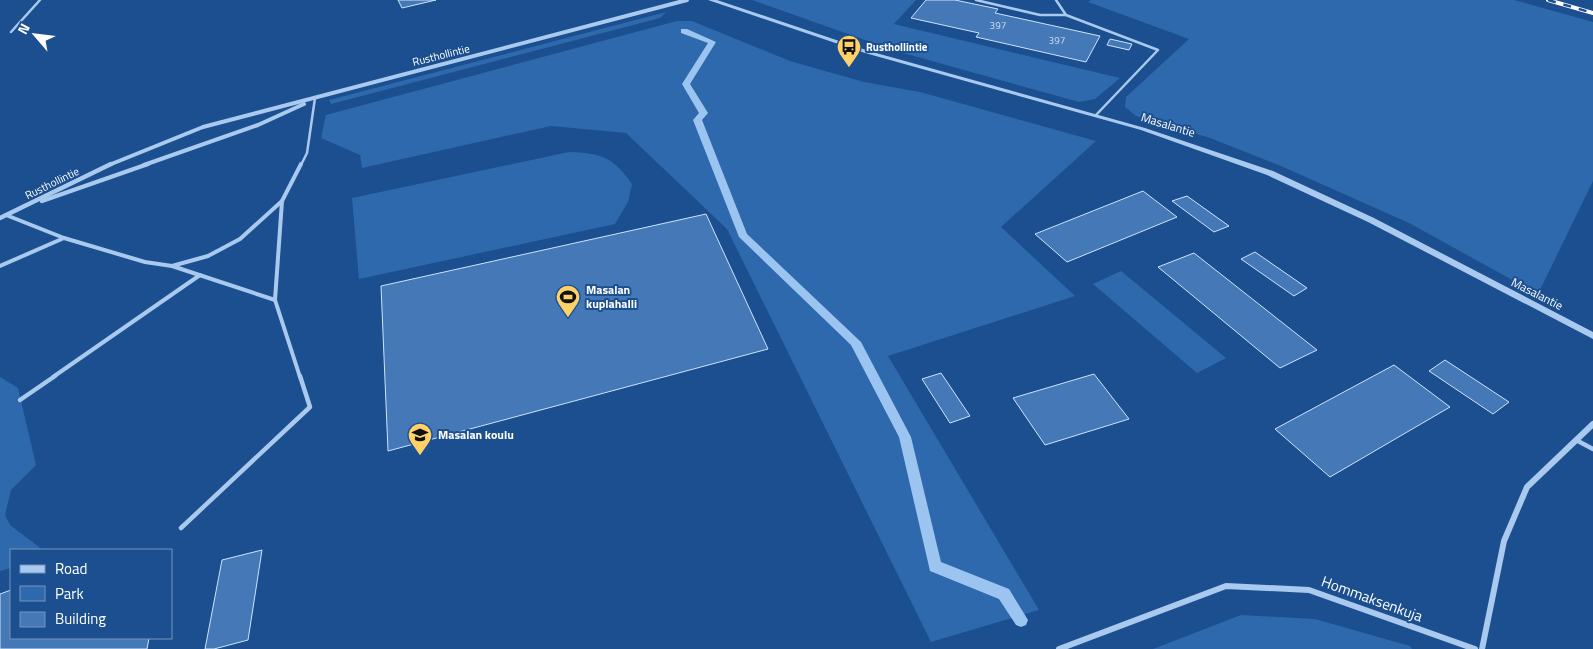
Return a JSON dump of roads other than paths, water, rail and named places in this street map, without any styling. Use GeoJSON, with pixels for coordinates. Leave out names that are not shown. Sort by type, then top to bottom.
{"type":"FeatureCollection","features":[{"type":"Feature","properties":{"kind":"street","name":"Rusthollintie"},"geometry":{"type":"LineString","coordinates":[[0,218],[117,161],[170,139],[236,118],[688,0]]}},
{"type":"Feature","properties":{"kind":"street","name":"Masalantie"},"geometry":{"type":"LineString","coordinates":[[711,0],[867,52],[1096,115],[1206,149],[1311,191],[1593,336]]}},
{"type":"Feature","properties":{"kind":"street","name":"Rusthollintie"},"geometry":{"type":"LineString","coordinates":[[24,207],[240,132],[315,98]]}},
{"type":"Feature","properties":{"kind":"street"},"geometry":{"type":"LineString","coordinates":[[1482,649],[1504,541],[1527,487],[1593,424]]}},
{"type":"Feature","properties":{"kind":"street","name":"Hommaksenkuja"},"geometry":{"type":"LineString","coordinates":[[1059,649],[1226,586],[1309,590],[1475,649]]}},
{"type":"Feature","properties":{"kind":"lane"},"geometry":{"type":"LineString","coordinates":[[10,32],[40,0]]}},
{"type":"Feature","properties":{"kind":"lane"},"geometry":{"type":"LineString","coordinates":[[976,0],[1040,15],[1066,14],[1158,50],[1096,115]]}},
{"type":"Feature","properties":{"kind":"lane"},"geometry":{"type":"LineString","coordinates":[[1056,0],[1066,14]]}},
{"type":"Feature","properties":{"kind":"lane"},"geometry":{"type":"LineString","coordinates":[[172,266],[208,256],[240,239],[282,201],[307,153],[315,98]]}},
{"type":"Feature","properties":{"kind":"lane"},"geometry":{"type":"LineString","coordinates":[[181,528],[310,407],[276,300],[282,201]]}},
{"type":"Feature","properties":{"kind":"lane"},"geometry":{"type":"LineString","coordinates":[[6,216],[64,238],[144,262],[172,266],[276,300]]}},
{"type":"Feature","properties":{"kind":"lane"},"geometry":{"type":"LineString","coordinates":[[0,266],[64,238]]}},
{"type":"Feature","properties":{"kind":"lane"},"geometry":{"type":"LineString","coordinates":[[20,400],[200,275]]}},
{"type":"Feature","properties":{"kind":"lane"},"geometry":{"type":"LineString","coordinates":[[1576,440],[1593,449]]}},
{"type":"Feature","properties":{"kind":"waterway"},"geometry":{"type":"LineString","coordinates":[[684,31],[712,42],[686,84],[704,113],[697,120],[743,235],[855,342],[905,437],[935,566],[1004,594],[1021,620]]}},
{"type":"Feature","properties":{"kind":"railway"},"geometry":{"type":"LineString","coordinates":[[1548,0],[1593,13]]}},
{"type":"Feature","properties":{"kind":"place","name":"Rusthollintie"},"geometry":{"type":"Point","coordinates":[849,68]}},
{"type":"Feature","properties":{"kind":"place","name":"Masalan kuplahalli"},"geometry":{"type":"Point","coordinates":[568,318]}},
{"type":"Feature","properties":{"kind":"place","name":"Masalan koulu"},"geometry":{"type":"Point","coordinates":[420,456]}}]}
